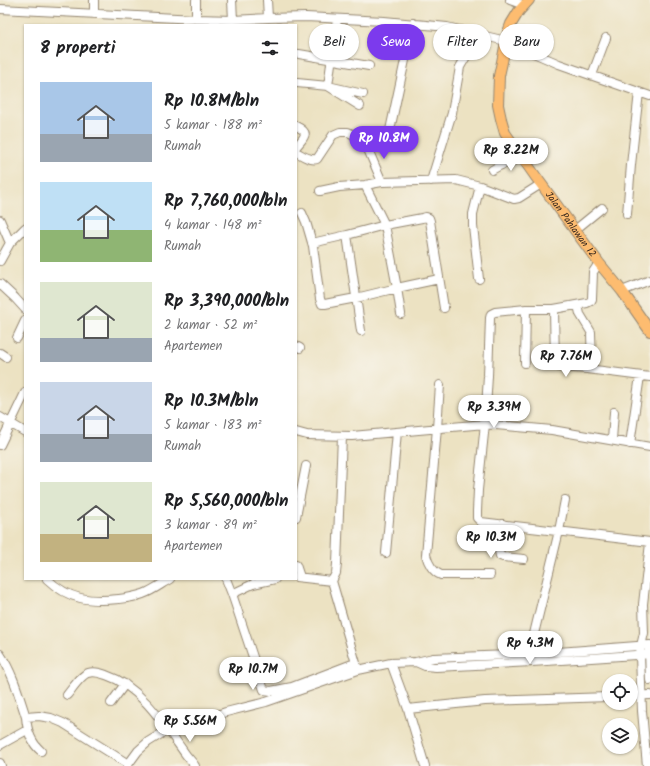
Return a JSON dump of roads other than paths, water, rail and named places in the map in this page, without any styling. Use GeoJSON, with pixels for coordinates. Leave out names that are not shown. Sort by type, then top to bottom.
{"type":"FeatureCollection","features":[{"type":"Feature","properties":{"kind":"main road","name":"Jalan Pahlawan 12"},"geometry":{"type":"LineString","coordinates":[[510,24],[527,3]]}},
{"type":"Feature","properties":{"kind":"main road","name":"Jalan Pahlawan 12"},"geometry":{"type":"LineString","coordinates":[[502,60],[499,76],[498,105],[505,133],[650,332]]}},
{"type":"Feature","properties":{"kind":"street"},"geometry":{"type":"LineString","coordinates":[[94,0],[94,14]]}},
{"type":"Feature","properties":{"kind":"street"},"geometry":{"type":"LineString","coordinates":[[196,0],[196,19]]}},
{"type":"Feature","properties":{"kind":"street"},"geometry":{"type":"LineString","coordinates":[[232,0],[236,22]]}},
{"type":"Feature","properties":{"kind":"street"},"geometry":{"type":"LineString","coordinates":[[268,0],[268,18]]}},
{"type":"Feature","properties":{"kind":"street"},"geometry":{"type":"LineString","coordinates":[[510,0],[527,3]]}},
{"type":"Feature","properties":{"kind":"street"},"geometry":{"type":"LineString","coordinates":[[0,9],[236,22],[249,19],[306,17],[433,25]]}},
{"type":"Feature","properties":{"kind":"street"},"geometry":{"type":"LineString","coordinates":[[336,24],[337,19]]}},
{"type":"Feature","properties":{"kind":"street"},"geometry":{"type":"LineString","coordinates":[[367,147],[383,147],[387,144],[412,23]]}},
{"type":"Feature","properties":{"kind":"street"},"geometry":{"type":"LineString","coordinates":[[592,75],[606,38]]}},
{"type":"Feature","properties":{"kind":"street"},"geometry":{"type":"LineString","coordinates":[[299,54],[309,56]]}},
{"type":"Feature","properties":{"kind":"street"},"geometry":{"type":"LineString","coordinates":[[328,86],[332,60]]}},
{"type":"Feature","properties":{"kind":"street"},"geometry":{"type":"LineString","coordinates":[[337,60],[370,66]]}},
{"type":"Feature","properties":{"kind":"street"},"geometry":{"type":"LineString","coordinates":[[431,180],[452,113],[460,66],[464,60]]}},
{"type":"Feature","properties":{"kind":"street"},"geometry":{"type":"LineString","coordinates":[[550,60],[650,96]]}},
{"type":"Feature","properties":{"kind":"street"},"geometry":{"type":"LineString","coordinates":[[297,83],[328,86],[363,94]]}},
{"type":"Feature","properties":{"kind":"street"},"geometry":{"type":"LineString","coordinates":[[328,86],[360,106]]}},
{"type":"Feature","properties":{"kind":"street"},"geometry":{"type":"LineString","coordinates":[[627,214],[639,92]]}},
{"type":"Feature","properties":{"kind":"street"},"geometry":{"type":"LineString","coordinates":[[297,126],[304,130],[305,136],[297,146]]}},
{"type":"Feature","properties":{"kind":"street"},"geometry":{"type":"LineString","coordinates":[[297,153],[310,160],[317,159],[333,135],[344,131],[352,133],[367,147],[382,182]]}},
{"type":"Feature","properties":{"kind":"street"},"geometry":{"type":"LineString","coordinates":[[492,170],[522,157]]}},
{"type":"Feature","properties":{"kind":"street"},"geometry":{"type":"LineString","coordinates":[[320,191],[339,187],[382,182],[456,180],[480,186],[514,199],[519,198],[542,184]]}},
{"type":"Feature","properties":{"kind":"street"},"geometry":{"type":"LineString","coordinates":[[365,185],[385,225],[401,314]]}},
{"type":"Feature","properties":{"kind":"street"},"geometry":{"type":"LineString","coordinates":[[479,279],[473,214],[480,186]]}},
{"type":"Feature","properties":{"kind":"street"},"geometry":{"type":"LineString","coordinates":[[575,230],[602,208]]}},
{"type":"Feature","properties":{"kind":"street"},"geometry":{"type":"LineString","coordinates":[[302,213],[312,243],[322,304],[356,298],[439,279]]}},
{"type":"Feature","properties":{"kind":"street"},"geometry":{"type":"LineString","coordinates":[[312,243],[385,225],[426,217],[430,221],[444,308]]}},
{"type":"Feature","properties":{"kind":"street"},"geometry":{"type":"LineString","coordinates":[[0,220],[10,244]]}},
{"type":"Feature","properties":{"kind":"street"},"geometry":{"type":"LineString","coordinates":[[0,262],[10,244],[24,229]]}},
{"type":"Feature","properties":{"kind":"street"},"geometry":{"type":"LineString","coordinates":[[347,235],[361,331]]}},
{"type":"Feature","properties":{"kind":"street"},"geometry":{"type":"LineString","coordinates":[[599,263],[593,272],[591,301],[578,305],[495,312],[491,314],[485,424],[477,518],[481,522],[650,542],[644,633],[650,680]]}},
{"type":"Feature","properties":{"kind":"street"},"geometry":{"type":"LineString","coordinates":[[622,292],[650,280]]}},
{"type":"Feature","properties":{"kind":"street"},"geometry":{"type":"LineString","coordinates":[[0,284],[24,308]]}},
{"type":"Feature","properties":{"kind":"street"},"geometry":{"type":"LineString","coordinates":[[578,305],[580,314],[592,335],[592,369]]}},
{"type":"Feature","properties":{"kind":"street"},"geometry":{"type":"LineString","coordinates":[[554,308],[554,353],[556,365],[560,367],[592,369],[650,377]]}},
{"type":"Feature","properties":{"kind":"street"},"geometry":{"type":"LineString","coordinates":[[526,309],[526,363]]}},
{"type":"Feature","properties":{"kind":"street"},"geometry":{"type":"LineString","coordinates":[[17,338],[24,323]]}},
{"type":"Feature","properties":{"kind":"street"},"geometry":{"type":"LineString","coordinates":[[630,444],[640,376]]}},
{"type":"Feature","properties":{"kind":"street"},"geometry":{"type":"LineString","coordinates":[[440,385],[426,555],[434,570],[441,575],[490,575]]}},
{"type":"Feature","properties":{"kind":"street"},"geometry":{"type":"LineString","coordinates":[[0,445],[24,395]]}},
{"type":"Feature","properties":{"kind":"street"},"geometry":{"type":"LineString","coordinates":[[612,440],[614,412]]}},
{"type":"Feature","properties":{"kind":"street"},"geometry":{"type":"LineString","coordinates":[[0,417],[24,431]]}},
{"type":"Feature","properties":{"kind":"street"},"geometry":{"type":"LineString","coordinates":[[297,432],[307,435],[352,436],[485,424],[552,430],[650,447]]}},
{"type":"Feature","properties":{"kind":"street"},"geometry":{"type":"LineString","coordinates":[[386,553],[397,432]]}},
{"type":"Feature","properties":{"kind":"street"},"geometry":{"type":"LineString","coordinates":[[342,436],[337,564],[336,573],[332,581],[357,666]]}},
{"type":"Feature","properties":{"kind":"street"},"geometry":{"type":"LineString","coordinates":[[297,512],[306,466]]}},
{"type":"Feature","properties":{"kind":"street"},"geometry":{"type":"LineString","coordinates":[[532,658],[532,642],[565,500]]}},
{"type":"Feature","properties":{"kind":"street"},"geometry":{"type":"LineString","coordinates":[[503,524],[499,551],[500,556],[524,559]]}},
{"type":"Feature","properties":{"kind":"street"},"geometry":{"type":"LineString","coordinates":[[298,577],[332,581]]}},
{"type":"Feature","properties":{"kind":"street"},"geometry":{"type":"LineString","coordinates":[[48,580],[59,589],[73,597],[84,600],[96,600],[135,597],[145,594],[168,580]]}},
{"type":"Feature","properties":{"kind":"street"},"geometry":{"type":"LineString","coordinates":[[226,580],[264,690],[270,691],[292,687],[357,666],[416,662],[425,666],[436,667],[532,658],[646,650]]}},
{"type":"Feature","properties":{"kind":"street"},"geometry":{"type":"LineString","coordinates":[[232,594],[253,584],[271,580]]}},
{"type":"Feature","properties":{"kind":"street"},"geometry":{"type":"LineString","coordinates":[[646,650],[641,696],[647,766]]}},
{"type":"Feature","properties":{"kind":"street"},"geometry":{"type":"LineString","coordinates":[[0,654],[10,672],[20,697],[26,718],[27,730],[36,747],[41,750]]}},
{"type":"Feature","properties":{"kind":"street"},"geometry":{"type":"LineString","coordinates":[[391,663],[408,709],[425,766]]}},
{"type":"Feature","properties":{"kind":"street"},"geometry":{"type":"LineString","coordinates":[[26,718],[39,716],[51,718],[63,723],[127,765],[138,750],[164,732],[226,712],[266,702],[357,666]]}},
{"type":"Feature","properties":{"kind":"street"},"geometry":{"type":"LineString","coordinates":[[67,695],[83,676],[88,673],[102,673],[119,680],[133,690],[150,708],[169,730],[195,766]]}},
{"type":"Feature","properties":{"kind":"street"},"geometry":{"type":"LineString","coordinates":[[111,703],[125,684]]}},
{"type":"Feature","properties":{"kind":"street"},"geometry":{"type":"LineString","coordinates":[[641,696],[650,695]]}},
{"type":"Feature","properties":{"kind":"street"},"geometry":{"type":"LineString","coordinates":[[408,709],[485,701],[602,697]]}},
{"type":"Feature","properties":{"kind":"street"},"geometry":{"type":"LineString","coordinates":[[0,745],[27,730]]}}]}
